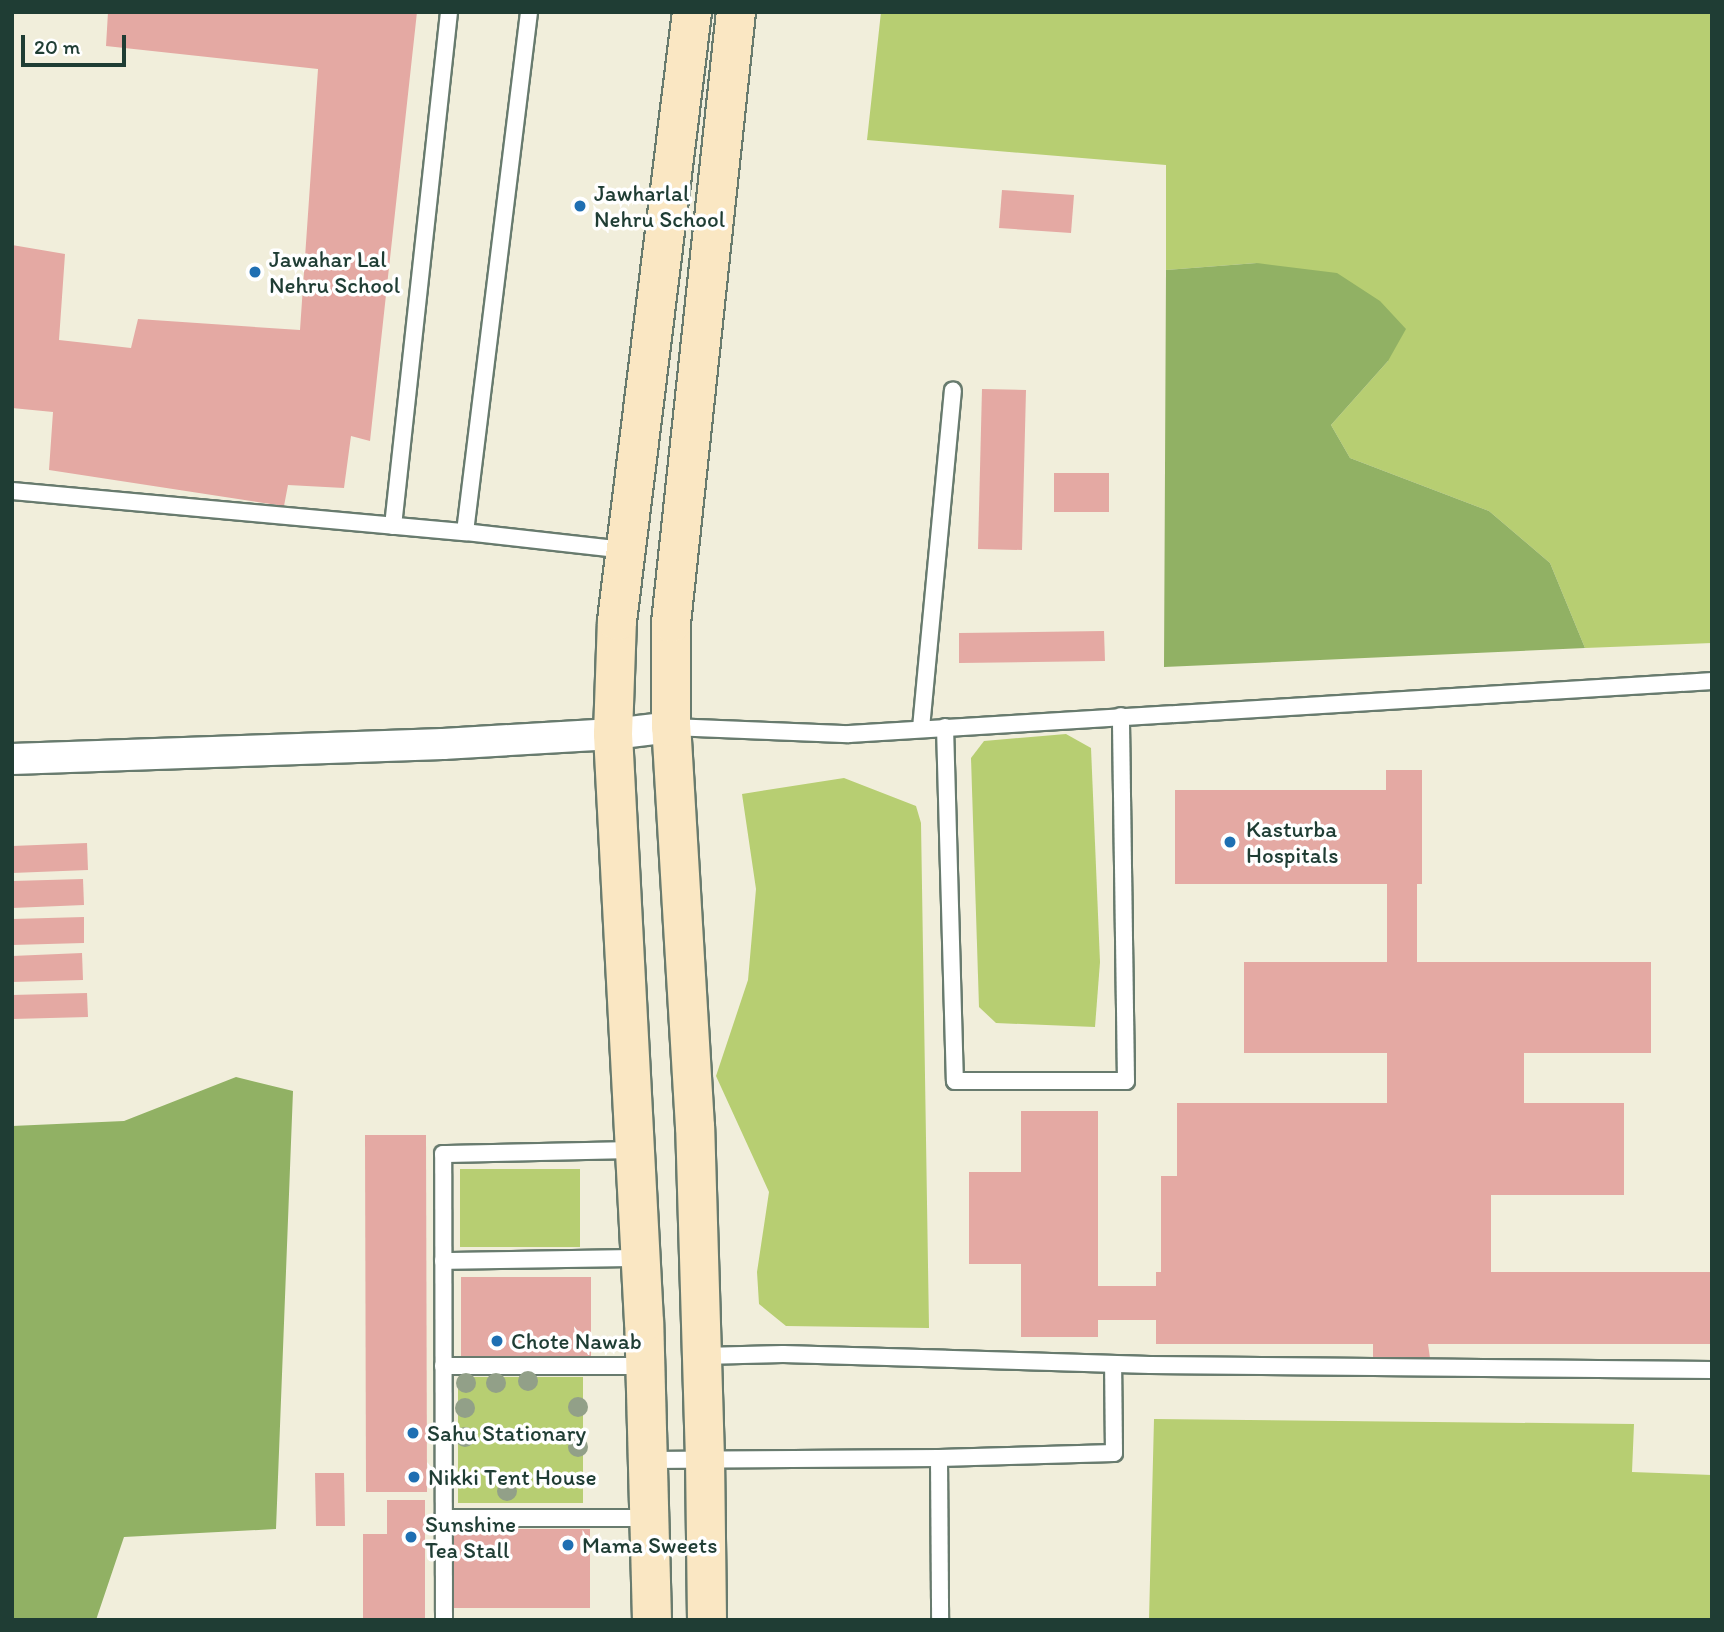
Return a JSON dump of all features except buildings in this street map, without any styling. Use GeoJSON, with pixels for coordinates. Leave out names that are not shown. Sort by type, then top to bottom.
{"type":"FeatureCollection","features":[{"type":"Feature","properties":{"kind":"main road"},"geometry":{"type":"LineString","coordinates":[[652,1620],[636,1150],[613,734],[617,621],[692,12]]}},
{"type":"Feature","properties":{"kind":"main road"},"geometry":{"type":"LineString","coordinates":[[707,1620],[695,1127],[671,727],[671,623],[736,12]]}},
{"type":"Feature","properties":{"kind":"main road"},"geometry":{"type":"LineString","coordinates":[[643,1322],[701,1338]]}},
{"type":"Feature","properties":{"kind":"street"},"geometry":{"type":"LineString","coordinates":[[12,760],[443,744],[613,734],[671,727]]}},
{"type":"Feature","properties":{"kind":"lane"},"geometry":{"type":"LineString","coordinates":[[393,526],[449,12]]}},
{"type":"Feature","properties":{"kind":"lane"},"geometry":{"type":"LineString","coordinates":[[465,532],[529,12]]}},
{"type":"Feature","properties":{"kind":"lane"},"geometry":{"type":"LineString","coordinates":[[921,728],[953,391]]}},
{"type":"Feature","properties":{"kind":"lane"},"geometry":{"type":"LineString","coordinates":[[12,491],[465,532],[625,551]]}},
{"type":"Feature","properties":{"kind":"lane"},"geometry":{"type":"LineString","coordinates":[[671,727],[849,734],[1712,681]]}},
{"type":"Feature","properties":{"kind":"lane"},"geometry":{"type":"LineString","coordinates":[[945,727],[955,1082],[1126,1082],[1121,716]]}},
{"type":"Feature","properties":{"kind":"lane"},"geometry":{"type":"LineString","coordinates":[[444,1620],[443,1154],[636,1150]]}},
{"type":"Feature","properties":{"kind":"lane"},"geometry":{"type":"LineString","coordinates":[[443,1261],[640,1258]]}},
{"type":"Feature","properties":{"kind":"lane"},"geometry":{"type":"LineString","coordinates":[[701,1338],[783,1354],[1113,1364],[1712,1370]]}},
{"type":"Feature","properties":{"kind":"lane"},"geometry":{"type":"LineString","coordinates":[[647,1460],[939,1458],[1114,1453],[1113,1364]]}},
{"type":"Feature","properties":{"kind":"lane"},"geometry":{"type":"LineString","coordinates":[[443,1366],[645,1366]]}},
{"type":"Feature","properties":{"kind":"lane"},"geometry":{"type":"LineString","coordinates":[[939,1458],[940,1620]]}},
{"type":"Feature","properties":{"kind":"lane"},"geometry":{"type":"LineString","coordinates":[[443,1518],[648,1518]]}},
{"type":"Feature","properties":{"kind":"green space"},"geometry":{"type":"Polygon","coordinates":[[[881,12],[1712,12],[1712,643],[1585,648],[1550,563],[1489,511],[1350,458],[1331,425],[1388,361],[1257,263],[1166,270],[1166,165],[867,140],[881,12]]]}},
{"type":"Feature","properties":{"kind":"green space"},"geometry":{"type":"Polygon","coordinates":[[[1257,263],[1337,273],[1380,301],[1406,329],[1388,361],[1331,425],[1350,458],[1489,511],[1550,563],[1585,648],[1164,667],[1166,270],[1257,263]]]}},
{"type":"Feature","properties":{"kind":"green space"},"geometry":{"type":"Polygon","coordinates":[[[1066,734],[1091,748],[1100,962],[1095,1027],[996,1023],[979,1007],[971,758],[984,741],[1066,734]]]}},
{"type":"Feature","properties":{"kind":"green space"},"geometry":{"type":"Polygon","coordinates":[[[844,778],[916,806],[921,823],[929,1328],[786,1326],[759,1304],[757,1272],[769,1192],[716,1076],[748,980],[756,889],[742,794],[844,778]]]}},
{"type":"Feature","properties":{"kind":"green space"},"geometry":{"type":"Polygon","coordinates":[[[236,1077],[293,1091],[276,1529],[124,1537],[96,1620],[12,1620],[12,1126],[124,1121],[236,1077]]]}},
{"type":"Feature","properties":{"kind":"green space"},"geometry":{"type":"Polygon","coordinates":[[[460,1169],[580,1169],[580,1247],[460,1247],[460,1169]]]}},
{"type":"Feature","properties":{"kind":"green space"},"geometry":{"type":"Polygon","coordinates":[[[458,1377],[583,1377],[583,1503],[458,1503],[458,1377]]]}},
{"type":"Feature","properties":{"kind":"green space"},"geometry":{"type":"Polygon","coordinates":[[[1154,1419],[1634,1424],[1632,1472],[1712,1475],[1712,1620],[1149,1620],[1154,1419]]]}},
{"type":"Feature","properties":{"kind":"place","name":"Jawharlal Nehru School"},"geometry":{"type":"Point","coordinates":[580,206]}},
{"type":"Feature","properties":{"kind":"place","name":"Jawahar Lal Nehru School"},"geometry":{"type":"Point","coordinates":[255,272]}},
{"type":"Feature","properties":{"kind":"place","name":"Kasturba Hospitals"},"geometry":{"type":"Point","coordinates":[1230,842]}},
{"type":"Feature","properties":{"kind":"place","name":"Chote Nawab"},"geometry":{"type":"Point","coordinates":[497,1341]}},
{"type":"Feature","properties":{"kind":"place","name":"Sahu Stationary"},"geometry":{"type":"Point","coordinates":[413,1433]}},
{"type":"Feature","properties":{"kind":"place","name":"Nikki Tent House"},"geometry":{"type":"Point","coordinates":[414,1477]}},
{"type":"Feature","properties":{"kind":"place","name":"Sunshine Tea Stall"},"geometry":{"type":"Point","coordinates":[411,1537]}},
{"type":"Feature","properties":{"kind":"place","name":"Mama Sweets"},"geometry":{"type":"Point","coordinates":[568,1545]}}]}
